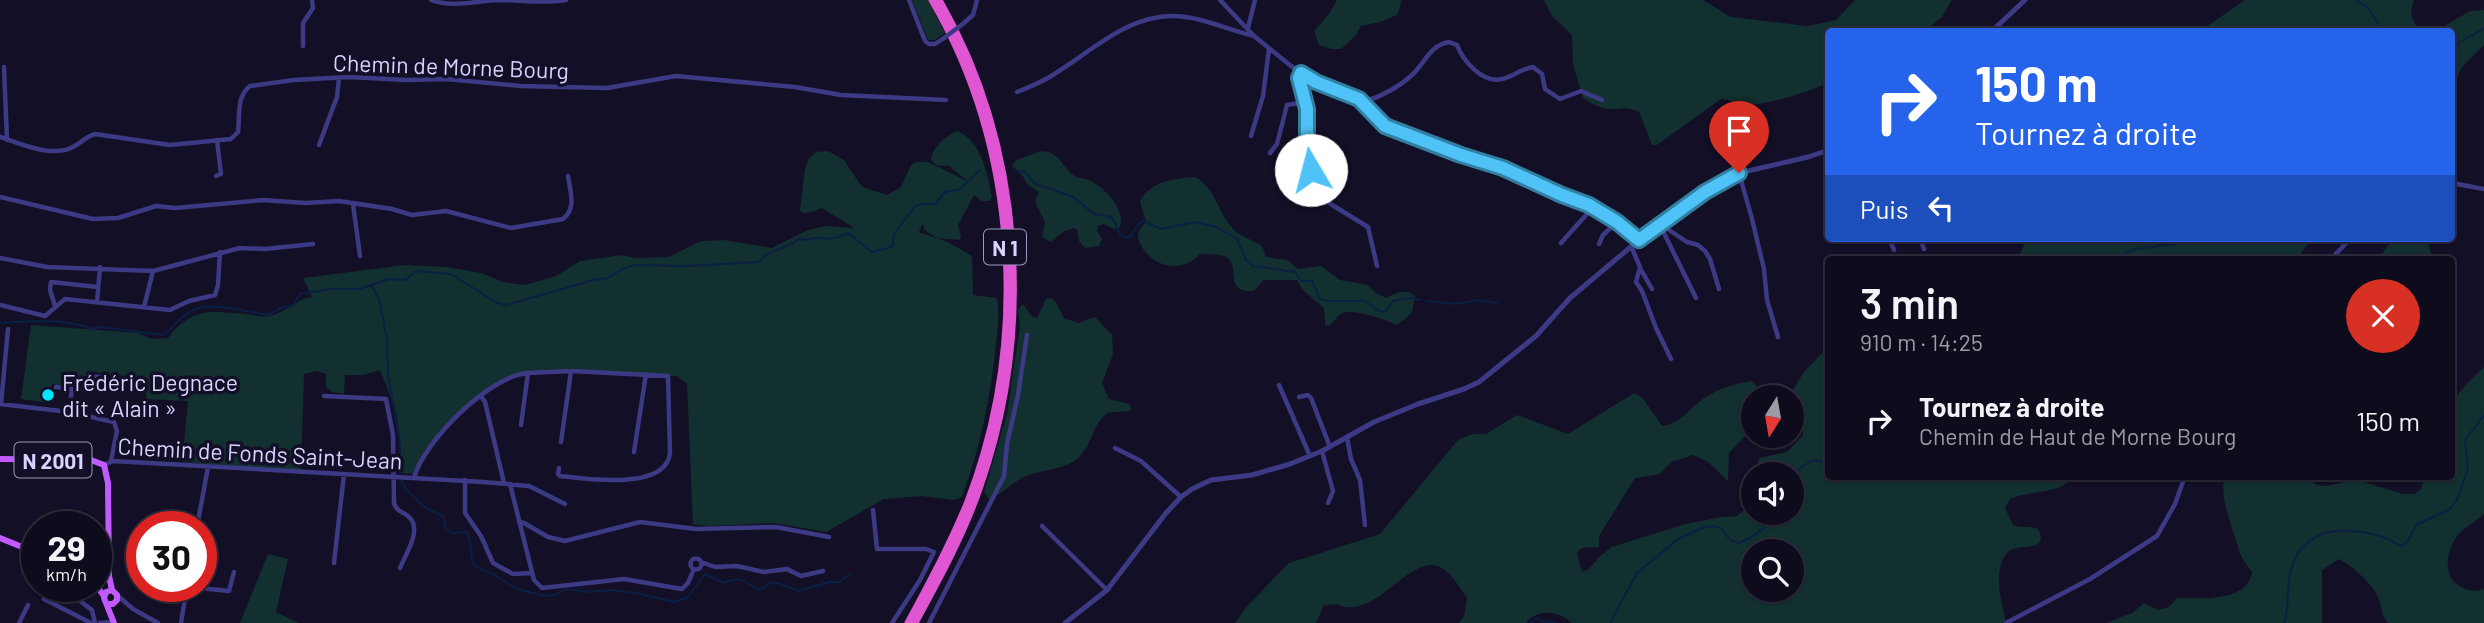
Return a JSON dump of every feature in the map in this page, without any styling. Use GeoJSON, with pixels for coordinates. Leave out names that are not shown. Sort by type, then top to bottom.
{"type":"FeatureCollection","features":[{"type":"Feature","properties":{"kind":"highway","name":"N 1"},"geometry":{"type":"LineString","coordinates":[[908,623],[952,538],[981,462],[997,396],[1006,312],[1004,238],[993,159],[971,82],[932,0]]}},
{"type":"Feature","properties":{"kind":"highway","name":"N 1"},"geometry":{"type":"LineString","coordinates":[[915,623],[961,532],[987,466],[1006,386],[1013,319],[1011,236],[1000,158],[981,91],[958,36],[939,0]]}},
{"type":"Feature","properties":{"kind":"main road","name":"N 2001"},"geometry":{"type":"LineString","coordinates":[[0,459],[91,460],[108,463]]}},
{"type":"Feature","properties":{"kind":"main road"},"geometry":{"type":"LineString","coordinates":[[108,463],[109,576],[114,599],[114,623]]}},
{"type":"Feature","properties":{"kind":"main road"},"geometry":{"type":"LineString","coordinates":[[0,538],[21,547]]}},
{"type":"Feature","properties":{"kind":"street"},"geometry":{"type":"LineString","coordinates":[[303,46],[303,23],[311,12],[312,0]]}},
{"type":"Feature","properties":{"kind":"street"},"geometry":{"type":"LineString","coordinates":[[431,0],[499,0],[537,4],[566,0]]}},
{"type":"Feature","properties":{"kind":"street"},"geometry":{"type":"LineString","coordinates":[[909,0],[925,41],[932,44],[973,15],[977,0]]}},
{"type":"Feature","properties":{"kind":"street"},"geometry":{"type":"LineString","coordinates":[[1220,0],[1269,49],[1301,73],[1364,102],[1385,126],[1503,168],[1589,205],[1617,222],[1639,240]]}},
{"type":"Feature","properties":{"kind":"street"},"geometry":{"type":"LineString","coordinates":[[1248,28],[1255,0]]}},
{"type":"Feature","properties":{"kind":"street"},"geometry":{"type":"LineString","coordinates":[[1995,28],[2025,0]]}},
{"type":"Feature","properties":{"kind":"street"},"geometry":{"type":"LineString","coordinates":[[1017,92],[1048,78],[1119,32],[1141,21],[1155,18],[1188,18],[1254,36]]}},
{"type":"Feature","properties":{"kind":"street"},"geometry":{"type":"LineString","coordinates":[[1364,102],[1395,89],[1414,74],[1428,54],[1440,44],[1449,41],[1457,45],[1464,60],[1491,80],[1499,80],[1532,67],[1542,74],[1545,89],[1560,99],[1581,91],[1602,100]]}},
{"type":"Feature","properties":{"kind":"street"},"geometry":{"type":"LineString","coordinates":[[1251,136],[1263,96],[1269,49]]}},
{"type":"Feature","properties":{"kind":"street"},"geometry":{"type":"LineString","coordinates":[[4,67],[7,140]]}},
{"type":"Feature","properties":{"kind":"street"},"geometry":{"type":"LineString","coordinates":[[1301,73],[1299,78],[1306,102],[1307,153],[1317,189],[1329,203],[1368,227],[1377,265]]}},
{"type":"Feature","properties":{"kind":"street","name":"Chemin de Morne Bourg"},"geometry":{"type":"LineString","coordinates":[[217,140],[231,139],[238,132],[242,98],[250,86],[294,80],[446,79],[607,88],[676,76],[795,87],[841,95],[946,100]]}},
{"type":"Feature","properties":{"kind":"street"},"geometry":{"type":"LineString","coordinates":[[319,145],[337,97],[338,78]]}},
{"type":"Feature","properties":{"kind":"street"},"geometry":{"type":"LineString","coordinates":[[1270,153],[1277,144],[1287,105],[1306,102]]}},
{"type":"Feature","properties":{"kind":"street"},"geometry":{"type":"LineString","coordinates":[[0,137],[51,151],[70,149],[86,136],[95,134],[159,144],[217,140],[221,174],[216,176]]}},
{"type":"Feature","properties":{"kind":"street"},"geometry":{"type":"LineString","coordinates":[[1065,623],[1107,590],[1181,497],[1211,480],[1271,471],[1310,456],[1374,422],[1479,382],[1536,336],[1570,298],[1631,246],[1705,192],[1739,173],[1808,158],[1825,152]]}},
{"type":"Feature","properties":{"kind":"street"},"geometry":{"type":"LineString","coordinates":[[1739,173],[1764,269],[1767,300],[1778,337]]}},
{"type":"Feature","properties":{"kind":"street"},"geometry":{"type":"LineString","coordinates":[[0,197],[93,219],[118,218],[156,206],[174,208],[263,200],[306,203],[339,201],[393,209],[412,215],[446,211],[511,228],[568,216],[572,199],[568,176]]}},
{"type":"Feature","properties":{"kind":"street"},"geometry":{"type":"LineString","coordinates":[[2455,184],[2484,189]]}},
{"type":"Feature","properties":{"kind":"street"},"geometry":{"type":"LineString","coordinates":[[353,204],[360,256]]}},
{"type":"Feature","properties":{"kind":"street"},"geometry":{"type":"LineString","coordinates":[[1561,243],[1586,215],[1589,205]]}},
{"type":"Feature","properties":{"kind":"street"},"geometry":{"type":"LineString","coordinates":[[1599,244],[1603,235],[1617,222]]}},
{"type":"Feature","properties":{"kind":"street"},"geometry":{"type":"LineString","coordinates":[[1660,224],[1705,251],[1719,289]]}},
{"type":"Feature","properties":{"kind":"street"},"geometry":{"type":"LineString","coordinates":[[1660,224],[1696,298]]}},
{"type":"Feature","properties":{"kind":"street"},"geometry":{"type":"LineString","coordinates":[[1891,242],[1894,250]]}},
{"type":"Feature","properties":{"kind":"street"},"geometry":{"type":"LineString","coordinates":[[1921,242],[1924,249]]}},
{"type":"Feature","properties":{"kind":"street"},"geometry":{"type":"LineString","coordinates":[[2334,256],[2347,242]]}},
{"type":"Feature","properties":{"kind":"street"},"geometry":{"type":"LineString","coordinates":[[0,258],[47,267],[153,271],[240,248],[265,249],[313,244]]}},
{"type":"Feature","properties":{"kind":"street"},"geometry":{"type":"LineString","coordinates":[[1631,246],[1652,289]]}},
{"type":"Feature","properties":{"kind":"street"},"geometry":{"type":"LineString","coordinates":[[51,297],[170,310],[215,295],[220,252]]}},
{"type":"Feature","properties":{"kind":"street"},"geometry":{"type":"LineString","coordinates":[[97,302],[100,267]]}},
{"type":"Feature","properties":{"kind":"street"},"geometry":{"type":"LineString","coordinates":[[1640,267],[1636,282],[1671,359]]}},
{"type":"Feature","properties":{"kind":"street"},"geometry":{"type":"LineString","coordinates":[[144,307],[153,271]]}},
{"type":"Feature","properties":{"kind":"street"},"geometry":{"type":"LineString","coordinates":[[55,306],[51,297],[51,282],[98,286]]}},
{"type":"Feature","properties":{"kind":"street"},"geometry":{"type":"LineString","coordinates":[[0,305],[45,316],[65,299]]}},
{"type":"Feature","properties":{"kind":"street"},"geometry":{"type":"LineString","coordinates":[[8,329],[1,404],[69,412],[114,422],[117,431],[108,463]]}},
{"type":"Feature","properties":{"kind":"street"},"geometry":{"type":"LineString","coordinates":[[929,623],[1004,476],[1007,444],[1027,335]]}},
{"type":"Feature","properties":{"kind":"street"},"geometry":{"type":"LineString","coordinates":[[561,442],[571,371]]}},
{"type":"Feature","properties":{"kind":"street"},"geometry":{"type":"LineString","coordinates":[[414,478],[417,468],[436,438],[481,396],[504,379],[528,373],[571,371],[665,374],[668,377],[670,453],[666,466],[627,481],[560,476],[559,468]]}},
{"type":"Feature","properties":{"kind":"street"},"geometry":{"type":"LineString","coordinates":[[521,425],[528,373]]}},
{"type":"Feature","properties":{"kind":"street"},"geometry":{"type":"LineString","coordinates":[[634,452],[646,373]]}},
{"type":"Feature","properties":{"kind":"street"},"geometry":{"type":"LineString","coordinates":[[56,387],[82,390],[87,376],[99,377]]}},
{"type":"Feature","properties":{"kind":"street"},"geometry":{"type":"LineString","coordinates":[[1279,385],[1310,456]]}},
{"type":"Feature","properties":{"kind":"street"},"geometry":{"type":"LineString","coordinates":[[69,412],[72,389]]}},
{"type":"Feature","properties":{"kind":"street"},"geometry":{"type":"LineString","coordinates":[[1299,397],[1308,395],[1311,398],[1330,447]]}},
{"type":"Feature","properties":{"kind":"street"},"geometry":{"type":"LineString","coordinates":[[324,396],[386,398],[393,435],[394,503],[396,509],[409,516],[413,524],[412,539],[400,568]]}},
{"type":"Feature","properties":{"kind":"street"},"geometry":{"type":"LineString","coordinates":[[481,396],[485,402],[537,585],[545,588],[624,579],[676,589],[686,586],[694,569],[700,567],[701,562]]}},
{"type":"Feature","properties":{"kind":"street"},"geometry":{"type":"LineString","coordinates":[[1347,437],[1351,459],[1360,480],[1365,525]]}},
{"type":"Feature","properties":{"kind":"street"},"geometry":{"type":"LineString","coordinates":[[1115,448],[1141,461],[1181,497]]}},
{"type":"Feature","properties":{"kind":"street"},"geometry":{"type":"LineString","coordinates":[[1322,451],[1333,491],[1328,503]]}},
{"type":"Feature","properties":{"kind":"street","name":"Chemin de Fonds Saint-Jean"},"geometry":{"type":"LineString","coordinates":[[108,463],[465,480],[532,487],[565,504]]}},
{"type":"Feature","properties":{"kind":"street"},"geometry":{"type":"LineString","coordinates":[[200,511],[208,467]]}},
{"type":"Feature","properties":{"kind":"street"},"geometry":{"type":"LineString","coordinates":[[334,563],[344,474]]}},
{"type":"Feature","properties":{"kind":"street"},"geometry":{"type":"LineString","coordinates":[[465,480],[465,513],[481,536],[493,563],[513,574],[532,573]]}},
{"type":"Feature","properties":{"kind":"street"},"geometry":{"type":"LineString","coordinates":[[2006,623],[2090,579],[2157,536],[2175,504],[2184,480]]}},
{"type":"Feature","properties":{"kind":"street"},"geometry":{"type":"LineString","coordinates":[[873,510],[877,549],[934,551],[920,580],[892,623]]}},
{"type":"Feature","properties":{"kind":"street"},"geometry":{"type":"LineString","coordinates":[[519,522],[548,537],[565,541],[640,522],[696,529],[776,527],[829,537]]}},
{"type":"Feature","properties":{"kind":"street"},"geometry":{"type":"LineString","coordinates":[[1042,526],[1107,590]]}},
{"type":"Feature","properties":{"kind":"street"},"geometry":{"type":"LineString","coordinates":[[694,569],[692,560],[698,558],[701,562],[715,567],[737,565],[764,572],[787,569],[801,576],[823,571]]}},
{"type":"Feature","properties":{"kind":"street"},"geometry":{"type":"LineString","coordinates":[[217,590],[229,592],[234,572]]}},
{"type":"Feature","properties":{"kind":"street"},"geometry":{"type":"LineString","coordinates":[[114,599],[158,623]]}},
{"type":"Feature","properties":{"kind":"street"},"geometry":{"type":"LineString","coordinates":[[50,602],[95,623],[114,623]]}},
{"type":"Feature","properties":{"kind":"street"},"geometry":{"type":"LineString","coordinates":[[84,602],[92,610],[95,623]]}},
{"type":"Feature","properties":{"kind":"street"},"geometry":{"type":"LineString","coordinates":[[181,623],[185,602]]}},
{"type":"Feature","properties":{"kind":"street"},"geometry":{"type":"LineString","coordinates":[[19,623],[29,605]]}},
{"type":"Feature","properties":{"kind":"green space"},"geometry":{"type":"Polygon","coordinates":[[[912,0],[928,0],[945,33],[935,40],[928,40],[912,0]]]}},
{"type":"Feature","properties":{"kind":"green space"},"geometry":{"type":"Polygon","coordinates":[[[1337,0],[1402,0],[1397,15],[1361,26],[1356,35],[1341,49],[1331,49],[1319,45],[1314,31],[1337,0]]]}},
{"type":"Feature","properties":{"kind":"green space"},"geometry":{"type":"Polygon","coordinates":[[[1544,0],[1703,0],[1731,17],[1807,26],[1836,20],[1855,0],[1952,0],[1942,17],[1929,28],[1825,28],[1825,84],[1758,104],[1745,105],[1721,99],[1657,145],[1652,145],[1639,112],[1627,108],[1603,108],[1583,98],[1573,64],[1572,35],[1552,16],[1544,0]]]}},
{"type":"Feature","properties":{"kind":"green space"},"geometry":{"type":"Polygon","coordinates":[[[2245,0],[2414,0],[2412,17],[2419,28],[2203,28],[2245,0]]]}},
{"type":"Feature","properties":{"kind":"green space"},"geometry":{"type":"Polygon","coordinates":[[[2484,10],[2484,45],[2462,67],[2455,82],[2455,28],[2441,28],[2470,11],[2484,10]]]}},
{"type":"Feature","properties":{"kind":"green space"},"geometry":{"type":"Polygon","coordinates":[[[958,131],[973,143],[978,151],[992,197],[990,201],[982,201],[974,195],[958,225],[960,240],[937,238],[924,230],[923,222],[919,232],[948,242],[972,256],[973,295],[997,298],[998,318],[993,371],[983,426],[962,497],[954,500],[922,496],[884,499],[826,532],[774,523],[709,526],[693,524],[687,384],[677,376],[547,371],[504,379],[446,426],[415,474],[401,473],[401,444],[396,411],[380,370],[363,375],[345,375],[344,394],[332,392],[326,387],[326,374],[317,371],[304,374],[301,471],[182,462],[188,401],[146,399],[147,381],[88,371],[77,388],[52,384],[49,403],[21,399],[31,325],[138,333],[152,339],[168,338],[185,321],[202,313],[270,316],[278,313],[302,299],[312,297],[303,278],[405,265],[446,267],[525,285],[556,276],[580,261],[622,255],[636,258],[669,257],[701,241],[724,240],[772,248],[808,230],[826,226],[854,228],[822,208],[803,213],[800,210],[805,169],[809,158],[816,152],[828,151],[844,160],[862,187],[887,195],[901,187],[911,165],[917,162],[928,162],[969,182],[948,165],[938,166],[931,160],[941,142],[958,131]]]}},
{"type":"Feature","properties":{"kind":"green space"},"geometry":{"type":"Polygon","coordinates":[[[1041,151],[1052,154],[1077,177],[1097,184],[1114,201],[1120,215],[1119,228],[1114,229],[1104,224],[1098,226],[1097,231],[1102,239],[1099,246],[1085,248],[1074,228],[1064,231],[1051,242],[1042,237],[1045,222],[1035,202],[1039,192],[1028,185],[1012,166],[1016,160],[1041,151]]]}},
{"type":"Feature","properties":{"kind":"green space"},"geometry":{"type":"Polygon","coordinates":[[[1195,177],[1211,192],[1232,228],[1262,246],[1266,257],[1287,260],[1298,269],[1321,266],[1340,280],[1368,285],[1386,298],[1400,292],[1408,292],[1415,296],[1412,313],[1397,325],[1369,315],[1346,312],[1339,315],[1329,326],[1325,325],[1324,308],[1303,290],[1297,280],[1264,280],[1254,291],[1244,290],[1238,288],[1235,283],[1232,265],[1224,256],[1200,254],[1194,260],[1179,266],[1156,261],[1144,250],[1139,239],[1139,231],[1146,222],[1140,202],[1149,190],[1156,186],[1171,180],[1195,177]]]}},
{"type":"Feature","properties":{"kind":"green space"},"geometry":{"type":"Polygon","coordinates":[[[2025,242],[2310,242],[2298,256],[2020,256],[2025,242]]]}},
{"type":"Feature","properties":{"kind":"green space"},"geometry":{"type":"Polygon","coordinates":[[[2390,242],[2428,242],[2432,256],[2381,256],[2390,242]]]}},
{"type":"Feature","properties":{"kind":"green space"},"geometry":{"type":"Polygon","coordinates":[[[1051,298],[1064,318],[1078,323],[1095,317],[1112,335],[1113,354],[1102,383],[1109,399],[1129,404],[1130,411],[1110,412],[1103,417],[1085,450],[1069,464],[1026,476],[989,499],[984,492],[1007,414],[1020,325],[1018,310],[1023,304],[1032,317],[1037,318],[1046,299],[1051,298]]]}},
{"type":"Feature","properties":{"kind":"green space"},"geometry":{"type":"Polygon","coordinates":[[[1825,350],[1825,480],[2071,480],[2052,490],[2010,499],[2005,508],[2013,525],[2038,529],[2041,537],[2036,545],[2011,550],[2002,560],[1999,587],[2006,623],[1572,623],[1555,614],[1542,613],[1526,623],[1459,623],[1464,616],[1467,598],[1446,571],[1430,565],[1405,576],[1366,604],[1352,607],[1324,605],[1316,623],[1235,623],[1248,605],[1289,563],[1380,534],[1458,440],[1472,434],[1486,434],[1517,415],[1568,434],[1634,393],[1642,397],[1662,426],[1674,422],[1715,392],[1739,383],[1752,381],[1756,385],[1741,385],[1741,440],[1729,453],[1728,481],[1708,462],[1693,455],[1671,462],[1660,474],[1635,478],[1599,536],[1599,547],[1581,548],[1577,554],[1582,572],[1589,569],[1612,547],[1685,524],[1737,516],[1741,512],[1741,525],[1804,525],[1804,462],[1758,462],[1759,458],[1787,452],[1791,448],[1804,448],[1804,385],[1796,385],[1803,373],[1825,350]]]}},
{"type":"Feature","properties":{"kind":"green space"},"geometry":{"type":"Polygon","coordinates":[[[2484,367],[2484,514],[2458,535],[2451,547],[2448,568],[2453,581],[2464,589],[2484,589],[2484,623],[2388,623],[2372,588],[2359,573],[2339,559],[2322,570],[2322,623],[2106,623],[2132,613],[2144,603],[2158,610],[2169,607],[2177,598],[2209,598],[2232,594],[2249,582],[2252,572],[2241,555],[2228,515],[2224,480],[2311,480],[2317,485],[2326,486],[2350,481],[2364,482],[2403,494],[2415,494],[2421,489],[2424,480],[2455,480],[2455,399],[2484,367]]]}},
{"type":"Feature","properties":{"kind":"green space"},"geometry":{"type":"Polygon","coordinates":[[[268,554],[288,559],[276,612],[299,623],[240,623],[268,554]]]}},
{"type":"Feature","properties":{"kind":"waterway"},"geometry":{"type":"LineString","coordinates":[[2356,0],[2369,9],[2381,28]]}},
{"type":"Feature","properties":{"kind":"waterway"},"geometry":{"type":"LineString","coordinates":[[2455,45],[2484,28]]}},
{"type":"Feature","properties":{"kind":"waterway"},"geometry":{"type":"LineString","coordinates":[[0,323],[59,322],[93,329],[100,327],[163,335],[180,319],[199,308],[226,307],[268,315],[293,305],[300,294],[331,289],[360,289],[389,279],[405,280],[416,271],[451,274],[497,303],[506,305],[608,278],[622,269],[636,265],[687,266],[759,262],[764,256],[798,239],[832,238],[848,233],[872,252],[892,247],[894,234],[915,206],[935,204],[945,192],[960,189],[980,170]]}},
{"type":"Feature","properties":{"kind":"waterway"},"geometry":{"type":"LineString","coordinates":[[1018,171],[1025,172],[1034,183],[1073,197],[1094,214],[1111,217],[1120,234],[1125,237],[1130,237],[1138,224],[1144,221],[1161,229],[1195,222],[1216,227],[1237,239],[1246,260],[1253,266],[1295,272],[1301,281],[1312,281],[1320,299],[1365,301],[1385,312],[1393,301],[1410,298],[1421,300]]}},
{"type":"Feature","properties":{"kind":"waterway"},"geometry":{"type":"LineString","coordinates":[[2118,256],[2136,249],[2184,242]]}},
{"type":"Feature","properties":{"kind":"waterway"},"geometry":{"type":"LineString","coordinates":[[372,286],[379,299],[387,339],[388,375],[400,442],[400,473]]}},
{"type":"Feature","properties":{"kind":"waterway"},"geometry":{"type":"LineString","coordinates":[[1427,301],[1457,304],[1478,300],[1497,303]]}},
{"type":"Feature","properties":{"kind":"waterway"},"geometry":{"type":"LineString","coordinates":[[2284,623],[2291,569],[2297,554],[2306,543],[2317,536],[2341,530],[2369,533],[2402,546],[2408,541],[2416,525],[2450,509],[2457,500],[2468,468],[2465,440],[2484,415]]}},
{"type":"Feature","properties":{"kind":"waterway"},"geometry":{"type":"LineString","coordinates":[[1804,466],[1813,460],[1825,462]]}},
{"type":"Feature","properties":{"kind":"waterway"},"geometry":{"type":"LineString","coordinates":[[402,481],[406,490],[426,508],[443,516],[446,530],[453,533],[467,532],[474,566],[517,589],[541,595],[552,596],[567,589],[587,592],[612,590],[674,602],[687,598],[705,574],[724,583],[741,580],[757,589],[777,583],[799,591],[829,582],[840,582],[851,573]]}},
{"type":"Feature","properties":{"kind":"waterway"},"geometry":{"type":"LineString","coordinates":[[1610,623],[1637,573],[1678,539],[1713,526],[1721,528],[1731,541],[1739,543],[1755,535],[1766,525]]}},
{"type":"Feature","properties":{"kind":"waterway"},"geometry":{"type":"LineString","coordinates":[[1531,623],[1535,618],[1556,623]]}},
{"type":"Feature","properties":{"kind":"place","name":"Frédéric Degnace dit « Alain »"},"geometry":{"type":"Point","coordinates":[48,395]}},
{"type":"Feature","properties":{"kind":"route"},"geometry":{"type":"LineString","coordinates":[[1311,170],[1306,141],[1307,109],[1299,78],[1301,73],[1364,102],[1385,126],[1503,168],[1589,205],[1617,222],[1639,240],[1705,192],[1739,173]]}}]}
